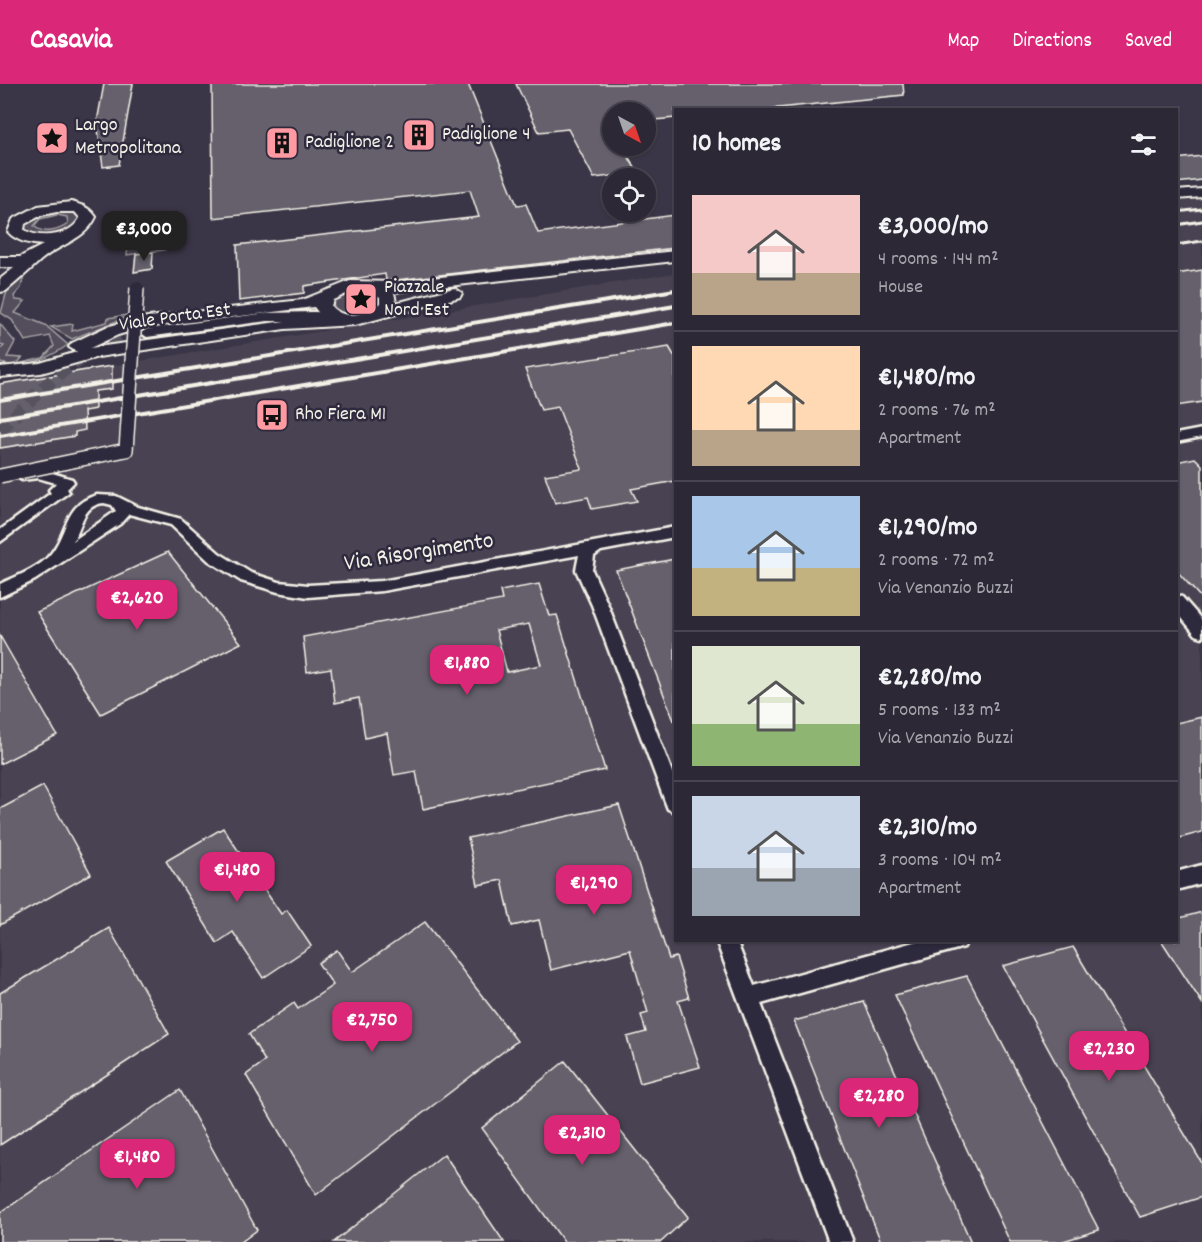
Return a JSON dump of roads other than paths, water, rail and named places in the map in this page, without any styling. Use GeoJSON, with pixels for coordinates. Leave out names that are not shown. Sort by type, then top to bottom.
{"type":"FeatureCollection","features":[{"type":"Feature","properties":{"kind":"street"},"geometry":{"type":"LineString","coordinates":[[1179,194],[1202,191]]}},
{"type":"Feature","properties":{"kind":"street"},"geometry":{"type":"LineString","coordinates":[[0,253],[18,256],[34,251],[40,244],[21,236],[15,227],[31,213],[59,207],[71,207],[86,212],[88,217],[83,227],[62,237],[0,287]]}},
{"type":"Feature","properties":{"kind":"street"},"geometry":{"type":"LineString","coordinates":[[29,239],[62,237]]}},
{"type":"Feature","properties":{"kind":"street"},"geometry":{"type":"LineString","coordinates":[[0,262],[21,262],[39,255]]}},
{"type":"Feature","properties":{"kind":"street"},"geometry":{"type":"LineString","coordinates":[[585,267],[674,256]]}},
{"type":"Feature","properties":{"kind":"street","name":"Viale Porta Est"},"geometry":{"type":"LineString","coordinates":[[8,372],[44,363],[131,324],[305,306],[324,300],[350,285],[396,287],[585,267]]}},
{"type":"Feature","properties":{"kind":"street","name":"Viale Porta Est"},"geometry":{"type":"LineString","coordinates":[[8,372],[96,352],[285,324],[338,318],[362,319],[475,287],[585,267]]}},
{"type":"Feature","properties":{"kind":"street"},"geometry":{"type":"LineString","coordinates":[[371,285],[388,295],[388,304],[379,313]]}},
{"type":"Feature","properties":{"kind":"street"},"geometry":{"type":"LineString","coordinates":[[0,476],[126,450],[137,288]]}},
{"type":"Feature","properties":{"kind":"street"},"geometry":{"type":"LineString","coordinates":[[271,318],[308,310],[324,300],[326,312],[338,318]]}},
{"type":"Feature","properties":{"kind":"street"},"geometry":{"type":"LineString","coordinates":[[147,333],[271,318],[317,315],[338,318]]}},
{"type":"Feature","properties":{"kind":"street"},"geometry":{"type":"LineString","coordinates":[[1178,438],[1202,434]]}},
{"type":"Feature","properties":{"kind":"street"},"geometry":{"type":"LineString","coordinates":[[0,481],[39,473],[67,482],[56,490],[62,492],[0,537]]}},
{"type":"Feature","properties":{"kind":"street","name":"Via Risorgimento"},"geometry":{"type":"LineString","coordinates":[[76,517],[83,506],[96,500],[112,499],[133,510],[172,519],[214,557],[238,573],[278,587],[308,591],[382,586],[674,532]]}},
{"type":"Feature","properties":{"kind":"street"},"geometry":{"type":"LineString","coordinates":[[0,591],[30,576],[121,516],[123,510],[121,504]]}},
{"type":"Feature","properties":{"kind":"street"},"geometry":{"type":"LineString","coordinates":[[76,517],[78,524],[86,528],[143,523],[187,531]]}},
{"type":"Feature","properties":{"kind":"street"},"geometry":{"type":"LineString","coordinates":[[52,560],[71,533],[76,517]]}},
{"type":"Feature","properties":{"kind":"street"},"geometry":{"type":"LineString","coordinates":[[596,547],[587,554],[584,570],[600,605],[674,801]]}},
{"type":"Feature","properties":{"kind":"street"},"geometry":{"type":"LineString","coordinates":[[1178,603],[1202,631]]}},
{"type":"Feature","properties":{"kind":"street"},"geometry":{"type":"LineString","coordinates":[[1178,880],[1202,874]]}},
{"type":"Feature","properties":{"kind":"street"},"geometry":{"type":"LineString","coordinates":[[727,942],[841,1242]]}},
{"type":"Feature","properties":{"kind":"street"},"geometry":{"type":"LineString","coordinates":[[748,998],[950,942]]}},
{"type":"Feature","properties":{"kind":"tunnel"},"geometry":{"type":"LineString","coordinates":[[0,431],[33,397],[82,358],[101,348],[147,333]]}},
{"type":"Feature","properties":{"kind":"railway"},"geometry":{"type":"LineString","coordinates":[[1178,212],[1202,209]]}},
{"type":"Feature","properties":{"kind":"railway"},"geometry":{"type":"LineString","coordinates":[[1178,225],[1202,221]]}},
{"type":"Feature","properties":{"kind":"railway"},"geometry":{"type":"LineString","coordinates":[[1178,245],[1202,241]]}},
{"type":"Feature","properties":{"kind":"railway"},"geometry":{"type":"LineString","coordinates":[[0,400],[674,290]]}},
{"type":"Feature","properties":{"kind":"railway"},"geometry":{"type":"LineString","coordinates":[[0,418],[674,306]]}},
{"type":"Feature","properties":{"kind":"railway"},"geometry":{"type":"LineString","coordinates":[[0,436],[674,323]]}},
{"type":"Feature","properties":{"kind":"place","name":"Padiglione 4"},"geometry":{"type":"Point","coordinates":[419,135]}},
{"type":"Feature","properties":{"kind":"place","name":"Largo Metropolitana"},"geometry":{"type":"Point","coordinates":[52,138]}},
{"type":"Feature","properties":{"kind":"place","name":"Padiglione 2"},"geometry":{"type":"Point","coordinates":[282,143]}},
{"type":"Feature","properties":{"kind":"place","name":"Piazzale Nord Est"},"geometry":{"type":"Point","coordinates":[361,299]}},
{"type":"Feature","properties":{"kind":"place","name":"Rho Fiera M1"},"geometry":{"type":"Point","coordinates":[272,415]}}]}
